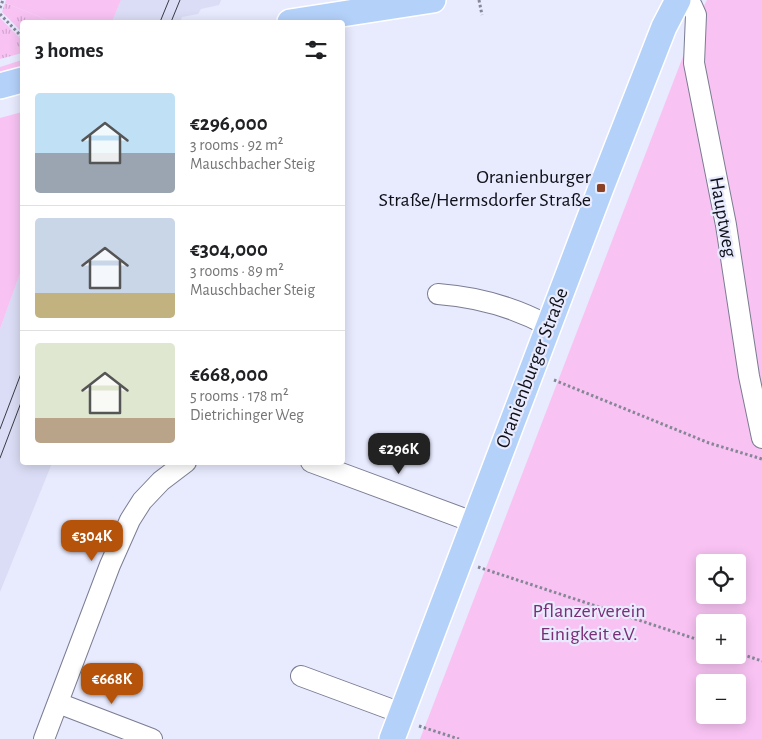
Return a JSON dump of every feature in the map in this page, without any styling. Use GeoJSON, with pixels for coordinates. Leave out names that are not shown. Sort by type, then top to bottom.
{"type":"FeatureCollection","features":[{"type":"Feature","properties":{"kind":"main road"},"geometry":{"type":"LineString","coordinates":[[303,20],[433,0]]}},
{"type":"Feature","properties":{"kind":"main road","name":"Oranienburger Straße"},"geometry":{"type":"LineString","coordinates":[[397,724],[664,27],[678,0]]}},
{"type":"Feature","properties":{"kind":"main road"},"geometry":{"type":"LineString","coordinates":[[0,86],[20,81]]}},
{"type":"Feature","properties":{"kind":"street","name":"Hauptweg"},"geometry":{"type":"LineString","coordinates":[[684,0],[692,6],[696,16],[694,63],[726,225],[749,376],[762,438]]}},
{"type":"Feature","properties":{"kind":"street"},"geometry":{"type":"LineString","coordinates":[[438,294],[478,299],[523,312],[549,326]]}},
{"type":"Feature","properties":{"kind":"street"},"geometry":{"type":"LineString","coordinates":[[44,739],[106,574],[130,520],[142,501],[161,481],[182,465]]}},
{"type":"Feature","properties":{"kind":"street"},"geometry":{"type":"LineString","coordinates":[[319,465],[473,522]]}},
{"type":"Feature","properties":{"kind":"street"},"geometry":{"type":"LineString","coordinates":[[301,676],[397,724]]}},
{"type":"Feature","properties":{"kind":"street"},"geometry":{"type":"LineString","coordinates":[[58,703],[152,739]]}},
{"type":"Feature","properties":{"kind":"path"},"geometry":{"type":"LineString","coordinates":[[0,8],[3,0]]}},
{"type":"Feature","properties":{"kind":"path"},"geometry":{"type":"LineString","coordinates":[[479,0],[482,15]]}},
{"type":"Feature","properties":{"kind":"path"},"geometry":{"type":"LineString","coordinates":[[0,14],[20,35]]}},
{"type":"Feature","properties":{"kind":"path"},"geometry":{"type":"LineString","coordinates":[[554,380],[709,443],[762,460]]}},
{"type":"Feature","properties":{"kind":"path"},"geometry":{"type":"LineString","coordinates":[[458,561],[696,639]]}},
{"type":"Feature","properties":{"kind":"path"},"geometry":{"type":"LineString","coordinates":[[746,656],[762,661]]}},
{"type":"Feature","properties":{"kind":"path"},"geometry":{"type":"LineString","coordinates":[[397,724],[459,739]]}},
{"type":"Feature","properties":{"kind":"shaded area"},"geometry":{"type":"Polygon","coordinates":[[[121,0],[221,0],[219,5],[201,9],[198,14],[182,17],[181,20],[113,20],[121,0]]]}},
{"type":"Feature","properties":{"kind":"shaded area"},"geometry":{"type":"Polygon","coordinates":[[[20,274],[20,465],[51,465],[0,592],[0,329],[20,274]]]}},
{"type":"Feature","properties":{"kind":"green space"},"geometry":{"type":"Polygon","coordinates":[[[6,0],[121,0],[113,20],[48,20],[5,3],[6,0]]]}},
{"type":"Feature","properties":{"kind":"green space","name":"Pflanzerverein Einigkeit e.V."},"geometry":{"type":"Polygon","coordinates":[[[707,0],[762,0],[762,739],[420,739],[699,15],[707,0]]]}},
{"type":"Feature","properties":{"kind":"green space"},"geometry":{"type":"Polygon","coordinates":[[[5,3],[48,20],[20,20],[20,30],[2,12],[5,3]]]}},
{"type":"Feature","properties":{"kind":"green space"},"geometry":{"type":"Polygon","coordinates":[[[0,18],[20,38],[20,54],[0,59],[0,18]]]}},
{"type":"Feature","properties":{"kind":"green space"},"geometry":{"type":"Polygon","coordinates":[[[20,61],[20,67],[0,73],[0,67],[20,61]]]}},
{"type":"Feature","properties":{"kind":"green space"},"geometry":{"type":"Polygon","coordinates":[[[20,113],[20,274],[0,329],[0,118],[20,113]]]}},
{"type":"Feature","properties":{"kind":"tram line"},"geometry":{"type":"LineString","coordinates":[[161,20],[169,0]]}},
{"type":"Feature","properties":{"kind":"tram line"},"geometry":{"type":"LineString","coordinates":[[172,20],[180,0]]}},
{"type":"Feature","properties":{"kind":"tram line"},"geometry":{"type":"LineString","coordinates":[[0,429],[20,376]]}},
{"type":"Feature","properties":{"kind":"tram line"},"geometry":{"type":"LineString","coordinates":[[0,458],[20,405]]}},
{"type":"Feature","properties":{"kind":"place","name":"Oranienburger Straße/Hermsdorfer Straße"},"geometry":{"type":"Point","coordinates":[601,188]}}]}
